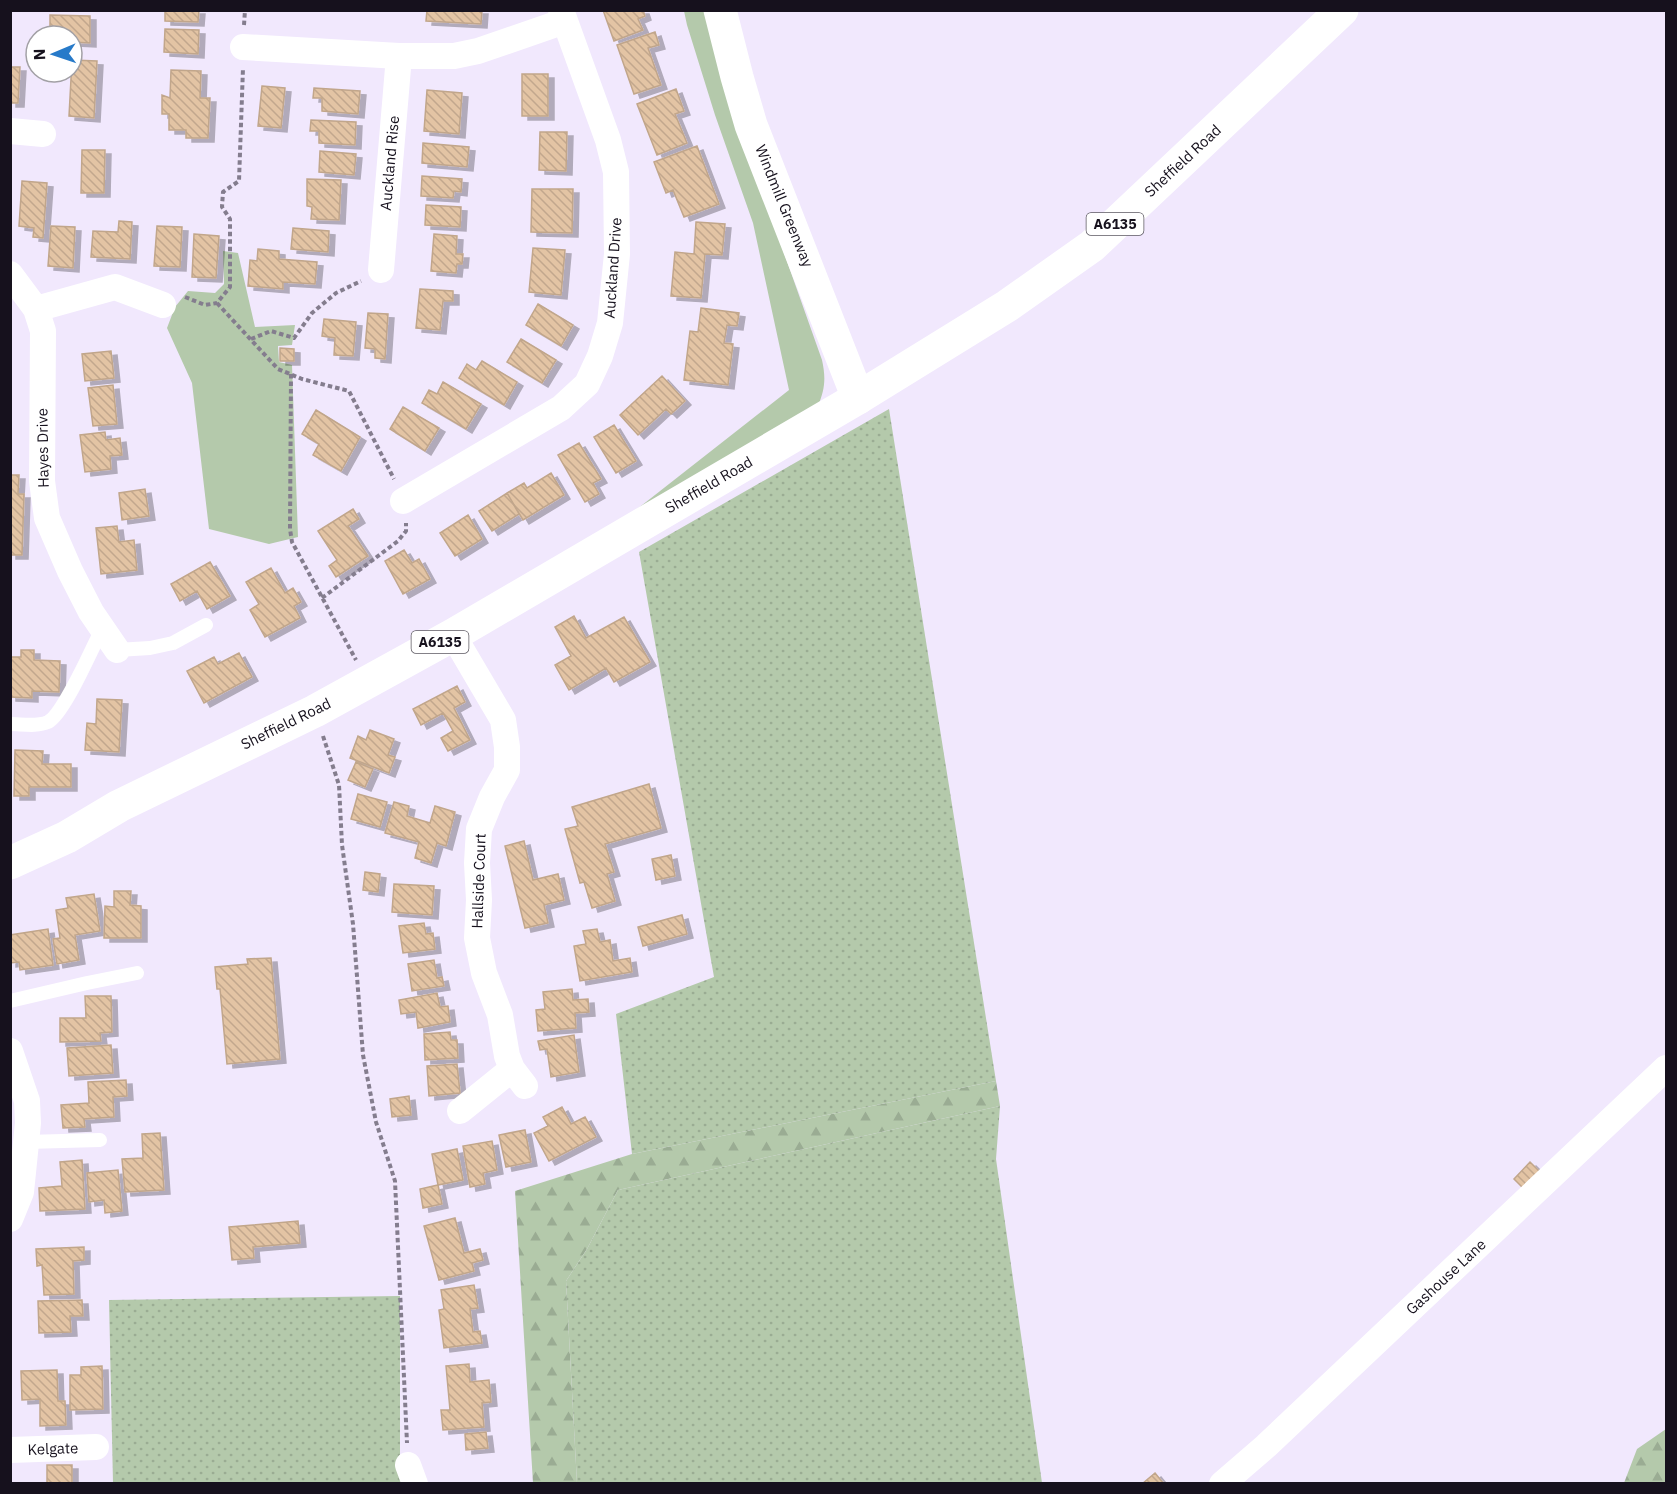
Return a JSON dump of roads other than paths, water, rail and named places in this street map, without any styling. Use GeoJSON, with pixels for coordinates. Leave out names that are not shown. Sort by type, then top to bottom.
{"type":"FeatureCollection","features":[{"type":"Feature","properties":{"kind":"main road","name":"Windmill Greenway"},"geometry":{"type":"LineString","coordinates":[[720,10],[751,125],[858,398]]}},
{"type":"Feature","properties":{"kind":"main road","name":"Sheffield Road"},"geometry":{"type":"LineString","coordinates":[[10,863],[67,837],[169,781],[315,711],[453,635],[858,398],[1007,306],[1092,246],[1342,10]]}},
{"type":"Feature","properties":{"kind":"street"},"geometry":{"type":"LineString","coordinates":[[243,47],[399,56],[454,56],[478,51],[563,16]]}},
{"type":"Feature","properties":{"kind":"street","name":"Auckland Drive"},"geometry":{"type":"LineString","coordinates":[[404,501],[561,408],[587,384],[600,356],[610,323],[617,254],[616,172],[608,140],[563,16]]}},
{"type":"Feature","properties":{"kind":"street","name":"Auckland Rise"},"geometry":{"type":"LineString","coordinates":[[381,270],[399,56]]}},
{"type":"Feature","properties":{"kind":"street"},"geometry":{"type":"LineString","coordinates":[[10,131],[43,134]]}},
{"type":"Feature","properties":{"kind":"street","name":"Hayes Drive"},"geometry":{"type":"LineString","coordinates":[[10,274],[36,309],[43,331],[42,481],[47,518],[91,612],[117,650]]}},
{"type":"Feature","properties":{"kind":"street"},"geometry":{"type":"LineString","coordinates":[[36,309],[115,287],[163,305]]}},
{"type":"Feature","properties":{"kind":"street","name":"Hallside Court"},"geometry":{"type":"LineString","coordinates":[[453,635],[503,720],[507,747],[507,770],[492,797],[479,829],[477,938],[484,973],[500,1015],[507,1056],[519,1078],[460,1111]]}},
{"type":"Feature","properties":{"kind":"street"},"geometry":{"type":"LineString","coordinates":[[10,1051],[19,1101],[28,1123],[21,1192],[10,1219]]}},
{"type":"Feature","properties":{"kind":"street","name":"Gashouse Lane"},"geometry":{"type":"LineString","coordinates":[[1222,1484],[1274,1438],[1666,1068]]}},
{"type":"Feature","properties":{"kind":"street","name":"Kelgate"},"geometry":{"type":"LineString","coordinates":[[10,1450],[96,1447]]}},
{"type":"Feature","properties":{"kind":"lane"},"geometry":{"type":"LineString","coordinates":[[117,650],[150,648],[172,643],[206,625]]}},
{"type":"Feature","properties":{"kind":"lane"},"geometry":{"type":"LineString","coordinates":[[10,724],[39,725],[50,721],[61,709],[102,629]]}},
{"type":"Feature","properties":{"kind":"lane"},"geometry":{"type":"LineString","coordinates":[[10,1001],[87,982],[137,973]]}},
{"type":"Feature","properties":{"kind":"lane"},"geometry":{"type":"LineString","coordinates":[[26,1142],[100,1140]]}}]}
